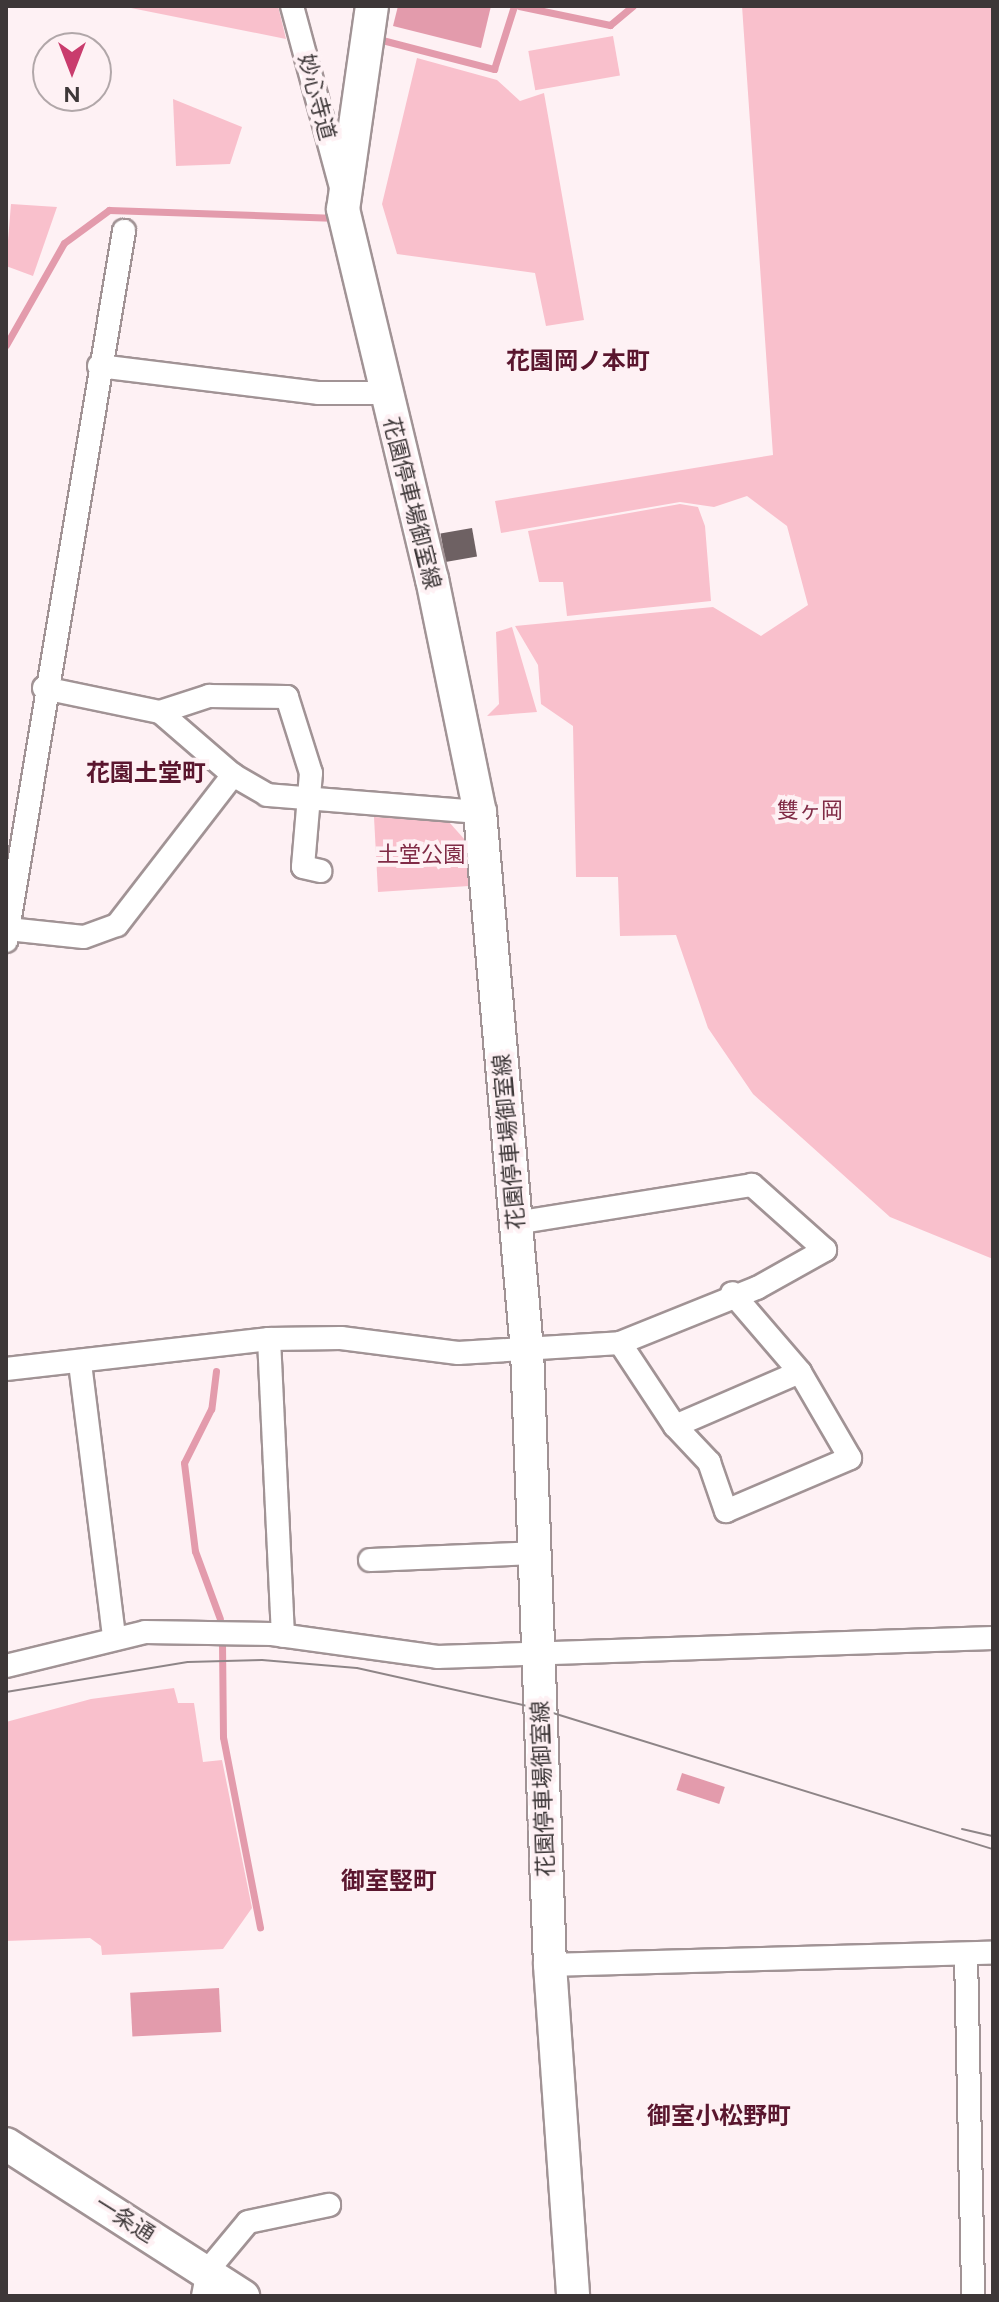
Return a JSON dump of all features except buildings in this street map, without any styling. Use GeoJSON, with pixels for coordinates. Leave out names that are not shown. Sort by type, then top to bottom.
{"type":"FeatureCollection","features":[{"type":"Feature","properties":{"kind":"main road","name":"花園停車場御室線"},"geometry":{"type":"LineString","coordinates":[[372,6],[343,210],[432,579],[480,812],[527,1350],[550,1965],[573,2296]]}},
{"type":"Feature","properties":{"kind":"main road","name":"一条通"},"geometry":{"type":"LineString","coordinates":[[6,2144],[205,2283],[243,2296]]}},
{"type":"Feature","properties":{"kind":"street","name":"妙心寺道"},"geometry":{"type":"LineString","coordinates":[[292,6],[343,210]]}},
{"type":"Feature","properties":{"kind":"street"},"geometry":{"type":"LineString","coordinates":[[124,231],[44,688],[7,935],[84,937],[117,925],[233,775]]}},
{"type":"Feature","properties":{"kind":"street"},"geometry":{"type":"LineString","coordinates":[[99,366],[319,393],[385,393]]}},
{"type":"Feature","properties":{"kind":"street"},"geometry":{"type":"LineString","coordinates":[[44,688],[160,712],[233,775],[267,795],[313,802],[480,812]]}},
{"type":"Feature","properties":{"kind":"street"},"geometry":{"type":"LineString","coordinates":[[160,712],[209,696],[287,697],[298,717],[313,802],[303,867],[321,871]]}},
{"type":"Feature","properties":{"kind":"street"},"geometry":{"type":"LineString","coordinates":[[6,1369],[80,1363],[269,1339],[341,1338],[458,1353],[620,1343],[732,1293],[757,1288],[825,1250],[752,1185],[516,1223]]}},
{"type":"Feature","properties":{"kind":"street"},"geometry":{"type":"LineString","coordinates":[[620,1343],[675,1426],[709,1462],[726,1511],[850,1458],[800,1372],[732,1293]]}},
{"type":"Feature","properties":{"kind":"street"},"geometry":{"type":"LineString","coordinates":[[269,1339],[283,1636]]}},
{"type":"Feature","properties":{"kind":"street"},"geometry":{"type":"LineString","coordinates":[[80,1363],[114,1637]]}},
{"type":"Feature","properties":{"kind":"street"},"geometry":{"type":"LineString","coordinates":[[675,1426],[800,1372]]}},
{"type":"Feature","properties":{"kind":"street"},"geometry":{"type":"LineString","coordinates":[[370,1560],[535,1553]]}},
{"type":"Feature","properties":{"kind":"street"},"geometry":{"type":"LineString","coordinates":[[6,1666],[114,1637],[218,1632],[283,1636],[437,1657],[993,1638]]}},
{"type":"Feature","properties":{"kind":"street"},"geometry":{"type":"LineString","coordinates":[[550,1965],[993,1953]]}},
{"type":"Feature","properties":{"kind":"street"},"geometry":{"type":"LineString","coordinates":[[966,1954],[973,2296]]}},
{"type":"Feature","properties":{"kind":"street"},"geometry":{"type":"LineString","coordinates":[[205,2283],[248,2222],[329,2205]]}},
{"type":"Feature","properties":{"kind":"green space"},"geometry":{"type":"Polygon","coordinates":[[[121,6],[278,6],[286,39],[121,6]]]}},
{"type":"Feature","properties":{"kind":"green space","name":"雙ヶ岡"},"geometry":{"type":"Polygon","coordinates":[[[742,6],[993,6],[993,1259],[890,1217],[753,1094],[708,1028],[676,935],[620,936],[618,877],[576,877],[573,726],[541,704],[538,665],[515,626],[713,607],[761,636],[808,605],[787,526],[747,496],[714,507],[680,502],[501,533],[495,501],[773,455],[742,6]]]}},
{"type":"Feature","properties":{"kind":"green space"},"geometry":{"type":"Polygon","coordinates":[[[613,36],[620,75],[535,90],[528,51],[613,36]]]}},
{"type":"Feature","properties":{"kind":"green space"},"geometry":{"type":"Polygon","coordinates":[[[417,58],[497,80],[520,101],[544,93],[584,320],[546,326],[535,273],[397,254],[382,204],[417,58]]]}},
{"type":"Feature","properties":{"kind":"green space"},"geometry":{"type":"Polygon","coordinates":[[[173,99],[242,127],[230,164],[176,166],[173,99]]]}},
{"type":"Feature","properties":{"kind":"green space"},"geometry":{"type":"Polygon","coordinates":[[[11,204],[57,207],[33,276],[6,266],[11,204]]]}},
{"type":"Feature","properties":{"kind":"green space"},"geometry":{"type":"Polygon","coordinates":[[[680,504],[698,507],[705,526],[711,601],[567,616],[563,582],[539,582],[528,531],[680,504]]]}},
{"type":"Feature","properties":{"kind":"green space"},"geometry":{"type":"Polygon","coordinates":[[[512,627],[537,712],[487,716],[499,704],[496,632],[512,627]]]}},
{"type":"Feature","properties":{"kind":"green space","name":"土堂公園"},"geometry":{"type":"Polygon","coordinates":[[[374,817],[449,822],[465,840],[469,886],[378,892],[374,817]]]}},
{"type":"Feature","properties":{"kind":"green space"},"geometry":{"type":"Polygon","coordinates":[[[174,1688],[178,1703],[194,1703],[203,1762],[222,1760],[252,1908],[223,1949],[102,1955],[101,1946],[90,1938],[6,1941],[6,1722],[91,1699],[174,1688]]]}},
{"type":"Feature","properties":{"kind":"shaded area"},"geometry":{"type":"Polygon","coordinates":[[[398,6],[491,6],[481,48],[393,26],[398,6]]]}},
{"type":"Feature","properties":{"kind":"shaded area"},"geometry":{"type":"Polygon","coordinates":[[[682,1773],[725,1787],[719,1804],[676,1790],[682,1773]]]}},
{"type":"Feature","properties":{"kind":"shaded area"},"geometry":{"type":"Polygon","coordinates":[[[219,1988],[221,2032],[132,2037],[130,1993],[219,1988]]]}},
{"type":"Feature","properties":{"kind":"waterway"},"geometry":{"type":"LineString","coordinates":[[382,40],[494,69],[514,6]]}},
{"type":"Feature","properties":{"kind":"waterway"},"geometry":{"type":"LineString","coordinates":[[519,6],[610,25],[633,6]]}},
{"type":"Feature","properties":{"kind":"waterway"},"geometry":{"type":"LineString","coordinates":[[6,345],[64,243],[109,210],[337,218]]}},
{"type":"Feature","properties":{"kind":"waterway"},"geometry":{"type":"LineString","coordinates":[[216,1371],[211,1409],[184,1463],[195,1551],[220,1619]]}},
{"type":"Feature","properties":{"kind":"waterway"},"geometry":{"type":"LineString","coordinates":[[222,1643],[223,1737],[260,1927]]}},
{"type":"Feature","properties":{"kind":"tram line"},"geometry":{"type":"LineString","coordinates":[[6,1692],[188,1662],[262,1660],[357,1668],[540,1709],[993,1849]]}},
{"type":"Feature","properties":{"kind":"tram line"},"geometry":{"type":"LineString","coordinates":[[962,1829],[993,1836]]}},
{"type":"Feature","properties":{"kind":"district","name":"花園岡ノ本町"},"geometry":{"type":"Point","coordinates":[578,361]}},
{"type":"Feature","properties":{"kind":"district","name":"花園土堂町"},"geometry":{"type":"Point","coordinates":[146,773]}},
{"type":"Feature","properties":{"kind":"district","name":"御室竪町"},"geometry":{"type":"Point","coordinates":[389,1881]}},
{"type":"Feature","properties":{"kind":"district","name":"御室小松野町"},"geometry":{"type":"Point","coordinates":[719,2116]}}]}
